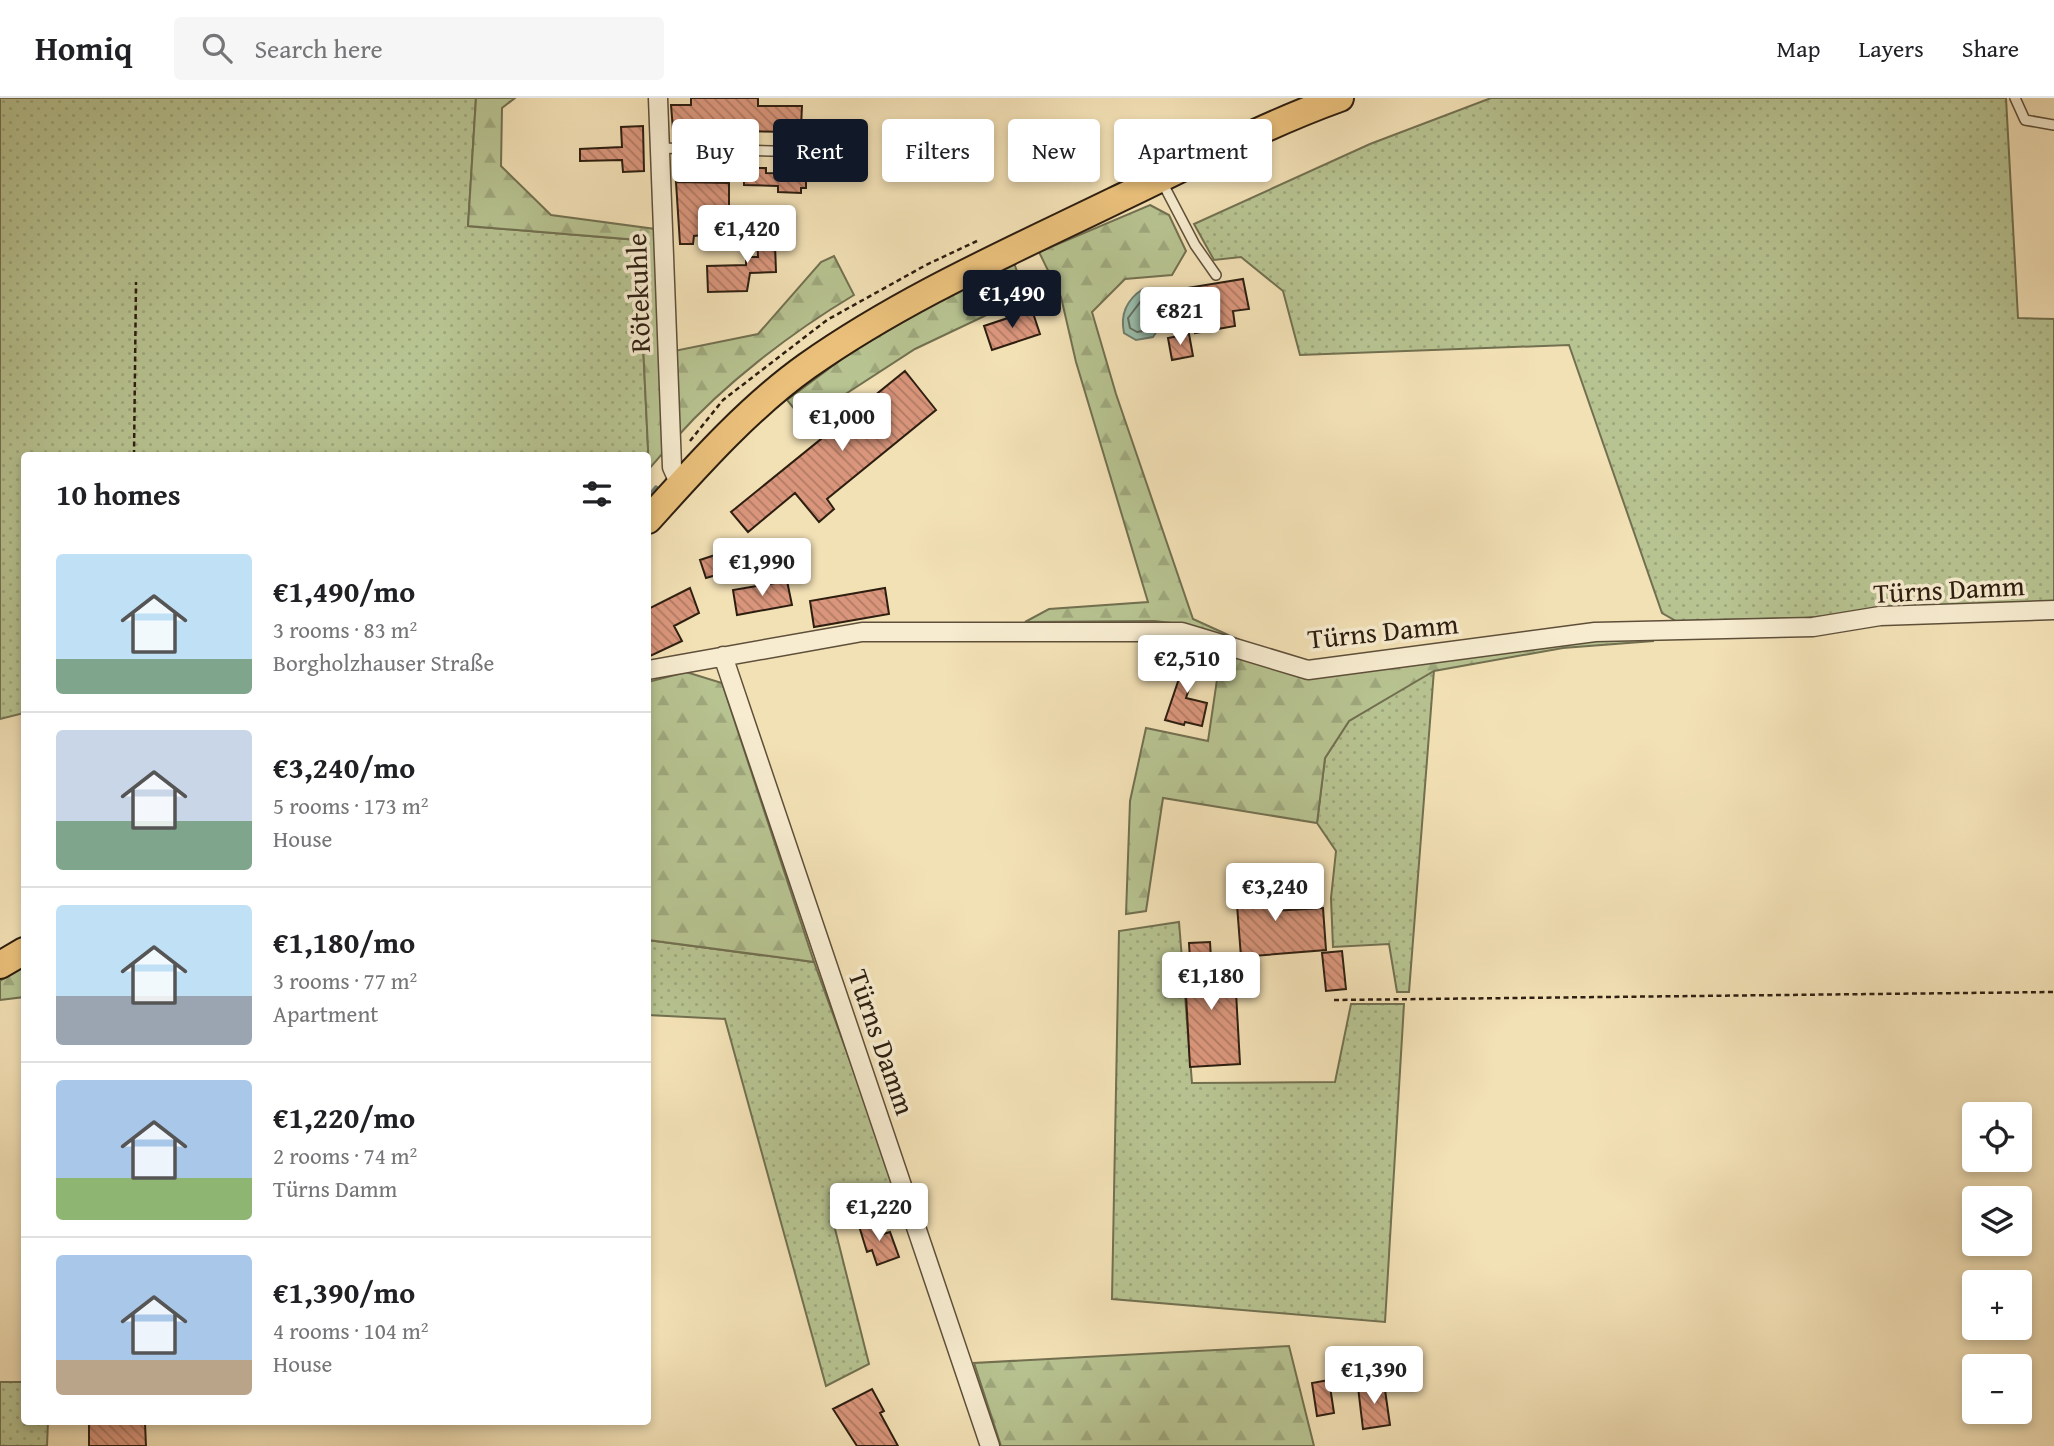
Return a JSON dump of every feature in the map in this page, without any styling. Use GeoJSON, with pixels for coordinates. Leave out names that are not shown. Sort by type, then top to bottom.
{"type":"FeatureCollection","features":[{"type":"Feature","properties":{"kind":"main road"},"geometry":{"type":"LineString","coordinates":[[1272,126],[1340,98]]}},
{"type":"Feature","properties":{"kind":"main road"},"geometry":{"type":"LineString","coordinates":[[651,517],[745,419],[806,367],[925,292],[1154,182]]}},
{"type":"Feature","properties":{"kind":"main road"},"geometry":{"type":"LineString","coordinates":[[0,965],[21,953]]}},
{"type":"Feature","properties":{"kind":"street","name":"Rötekuhle"},"geometry":{"type":"LineString","coordinates":[[657,98],[671,467],[680,485]]}},
{"type":"Feature","properties":{"kind":"street","name":"Türns Damm"},"geometry":{"type":"LineString","coordinates":[[651,669],[862,632],[1182,632],[1308,670],[1595,632],[1813,627],[1880,616],[2054,610]]}},
{"type":"Feature","properties":{"kind":"street","name":"Türns Damm"},"geometry":{"type":"LineString","coordinates":[[723,656],[990,1446]]}},
{"type":"Feature","properties":{"kind":"lane"},"geometry":{"type":"LineString","coordinates":[[2015,98],[2025,120],[2054,125]]}},
{"type":"Feature","properties":{"kind":"lane"},"geometry":{"type":"LineString","coordinates":[[659,148],[773,151]]}},
{"type":"Feature","properties":{"kind":"lane"},"geometry":{"type":"LineString","coordinates":[[1162,182],[1195,245],[1216,275]]}},
{"type":"Feature","properties":{"kind":"path"},"geometry":{"type":"LineString","coordinates":[[134,452],[135,282]]}},
{"type":"Feature","properties":{"kind":"path"},"geometry":{"type":"LineString","coordinates":[[1334,1000],[2054,992]]}},
{"type":"Feature","properties":{"kind":"green space"},"geometry":{"type":"Polygon","coordinates":[[[0,98],[476,98],[468,226],[638,240],[648,452],[21,452],[21,714],[0,719],[0,98]]]}},
{"type":"Feature","properties":{"kind":"green space"},"geometry":{"type":"Polygon","coordinates":[[[476,98],[515,98],[502,108],[501,166],[551,215],[655,229],[663,453],[651,467],[638,240],[468,226],[476,98]]]}},
{"type":"Feature","properties":{"kind":"green space"},"geometry":{"type":"Polygon","coordinates":[[[1491,98],[2006,98],[2018,318],[2054,319],[2054,605],[1889,609],[1806,618],[1676,621],[1662,613],[1569,345],[1300,355],[1283,291],[1241,257],[1214,260],[1194,224],[1370,144],[1491,98]]]}},
{"type":"Feature","properties":{"kind":"green space"},"geometry":{"type":"Polygon","coordinates":[[[1150,205],[1169,215],[1186,251],[1172,275],[1125,279],[1092,312],[1116,394],[1193,619],[1248,644],[1308,664],[1652,622],[1653,641],[1563,648],[1434,671],[1349,721],[1325,758],[1317,823],[1163,798],[1146,911],[1126,914],[1130,801],[1146,728],[1208,741],[1223,639],[1180,624],[1155,621],[1025,622],[1049,609],[1148,602],[1076,362],[1061,297],[1039,252],[1150,205]]]}},
{"type":"Feature","properties":{"kind":"green space"},"geometry":{"type":"Polygon","coordinates":[[[834,256],[854,295],[760,360],[715,398],[676,438],[674,351],[758,334],[821,262],[834,256]]]}},
{"type":"Feature","properties":{"kind":"green space"},"geometry":{"type":"Polygon","coordinates":[[[1014,263],[1023,288],[1012,303],[915,349],[804,421],[787,400],[850,353],[999,265],[1014,263]]]}},
{"type":"Feature","properties":{"kind":"green space"},"geometry":{"type":"Polygon","coordinates":[[[1434,670],[1409,992],[1397,992],[1389,944],[1333,947],[1331,898],[1336,851],[1317,823],[1325,758],[1349,721],[1434,670]]]}},
{"type":"Feature","properties":{"kind":"green space"},"geometry":{"type":"Polygon","coordinates":[[[686,672],[722,683],[814,962],[651,940],[651,681],[686,672]]]}},
{"type":"Feature","properties":{"kind":"green space"},"geometry":{"type":"Polygon","coordinates":[[[1179,922],[1192,1083],[1335,1082],[1351,1004],[1404,1004],[1385,1322],[1112,1299],[1119,931],[1179,922]]]}},
{"type":"Feature","properties":{"kind":"green space"},"geometry":{"type":"Polygon","coordinates":[[[651,940],[814,962],[898,1193],[831,1213],[869,1364],[826,1386],[725,1019],[651,1015],[651,940]]]}},
{"type":"Feature","properties":{"kind":"green space"},"geometry":{"type":"Polygon","coordinates":[[[21,967],[21,997],[0,1000],[0,981],[21,967]]]}},
{"type":"Feature","properties":{"kind":"green space"},"geometry":{"type":"Polygon","coordinates":[[[1289,1346],[1314,1446],[1001,1446],[974,1363],[1289,1346]]]}},
{"type":"Feature","properties":{"kind":"green space"},"geometry":{"type":"Polygon","coordinates":[[[0,1382],[21,1382],[21,1425],[48,1425],[47,1446],[0,1446],[0,1382]]]}},
{"type":"Feature","properties":{"kind":"water"},"geometry":{"type":"Polygon","coordinates":[[[1143,289],[1153,290],[1163,314],[1153,337],[1136,340],[1124,333],[1123,320],[1128,303],[1143,289]]]}},
{"type":"Feature","properties":{"kind":"building"},"geometry":{"type":"Polygon","coordinates":[[[691,98],[758,98],[758,106],[802,106],[801,119],[773,119],[773,132],[759,131],[759,119],[672,119],[671,105],[691,105],[691,98]]]}},
{"type":"Feature","properties":{"kind":"building"},"geometry":{"type":"Polygon","coordinates":[[[643,126],[644,171],[623,172],[622,160],[580,161],[580,149],[622,147],[621,127],[643,126]]]}},
{"type":"Feature","properties":{"kind":"building"},"geometry":{"type":"Polygon","coordinates":[[[759,168],[766,168],[766,173],[773,173],[773,182],[806,182],[806,188],[801,188],[801,193],[778,192],[778,186],[744,185],[744,182],[759,182],[759,168]]]}},
{"type":"Feature","properties":{"kind":"building"},"geometry":{"type":"Polygon","coordinates":[[[676,182],[729,183],[729,216],[713,216],[712,234],[694,236],[693,244],[680,244],[676,182]]]}},
{"type":"Feature","properties":{"kind":"building"},"geometry":{"type":"Polygon","coordinates":[[[787,229],[787,243],[775,244],[776,272],[750,273],[747,291],[708,292],[707,266],[746,265],[746,257],[758,257],[757,231],[787,229]]]}},
{"type":"Feature","properties":{"kind":"building"},"geometry":{"type":"Polygon","coordinates":[[[1243,279],[1249,309],[1233,311],[1235,326],[1195,333],[1187,288],[1243,279]]]}},
{"type":"Feature","properties":{"kind":"building"},"geometry":{"type":"Polygon","coordinates":[[[1032,310],[1040,334],[992,350],[984,326],[1032,310]]]}},
{"type":"Feature","properties":{"kind":"building"},"geometry":{"type":"Polygon","coordinates":[[[1189,334],[1193,356],[1172,360],[1168,338],[1189,334]]]}},
{"type":"Feature","properties":{"kind":"building"},"geometry":{"type":"Polygon","coordinates":[[[905,371],[936,410],[827,499],[834,509],[819,522],[795,493],[748,532],[731,512],[905,371]]]}},
{"type":"Feature","properties":{"kind":"building"},"geometry":{"type":"Polygon","coordinates":[[[724,552],[730,571],[706,578],[700,560],[724,552]]]}},
{"type":"Feature","properties":{"kind":"building"},"geometry":{"type":"Polygon","coordinates":[[[787,581],[792,605],[737,615],[733,590],[787,581]]]}},
{"type":"Feature","properties":{"kind":"building"},"geometry":{"type":"Polygon","coordinates":[[[690,588],[699,613],[674,626],[682,641],[651,656],[651,608],[690,588]]]}},
{"type":"Feature","properties":{"kind":"building"},"geometry":{"type":"Polygon","coordinates":[[[885,588],[889,614],[814,627],[810,601],[885,588]]]}},
{"type":"Feature","properties":{"kind":"building"},"geometry":{"type":"Polygon","coordinates":[[[1190,646],[1202,650],[1186,698],[1207,703],[1202,726],[1165,720],[1190,646]]]}},
{"type":"Feature","properties":{"kind":"building"},"geometry":{"type":"Polygon","coordinates":[[[1270,876],[1272,911],[1323,908],[1326,950],[1241,957],[1235,879],[1270,876]]]}},
{"type":"Feature","properties":{"kind":"building"},"geometry":{"type":"Polygon","coordinates":[[[1210,942],[1212,975],[1235,974],[1240,1064],[1190,1067],[1185,977],[1191,977],[1189,943],[1210,942]]]}},
{"type":"Feature","properties":{"kind":"building"},"geometry":{"type":"Polygon","coordinates":[[[1342,951],[1346,989],[1326,991],[1322,953],[1342,951]]]}},
{"type":"Feature","properties":{"kind":"building"},"geometry":{"type":"Polygon","coordinates":[[[875,1221],[880,1235],[890,1232],[899,1257],[877,1265],[872,1250],[867,1252],[859,1226],[875,1221]]]}},
{"type":"Feature","properties":{"kind":"building"},"geometry":{"type":"Polygon","coordinates":[[[1329,1380],[1334,1413],[1317,1416],[1312,1383],[1329,1380]]]}},
{"type":"Feature","properties":{"kind":"building"},"geometry":{"type":"Polygon","coordinates":[[[1384,1383],[1390,1425],[1363,1429],[1358,1387],[1384,1383]]]}},
{"type":"Feature","properties":{"kind":"building"},"geometry":{"type":"Polygon","coordinates":[[[872,1389],[884,1411],[880,1413],[898,1446],[857,1446],[833,1409],[872,1389]]]}},
{"type":"Feature","properties":{"kind":"building"},"geometry":{"type":"Polygon","coordinates":[[[89,1425],[145,1425],[146,1446],[89,1446],[89,1425]]]}},
{"type":"Feature","properties":{"kind":"waterway"},"geometry":{"type":"LineString","coordinates":[[651,494],[656,488]]}}]}
